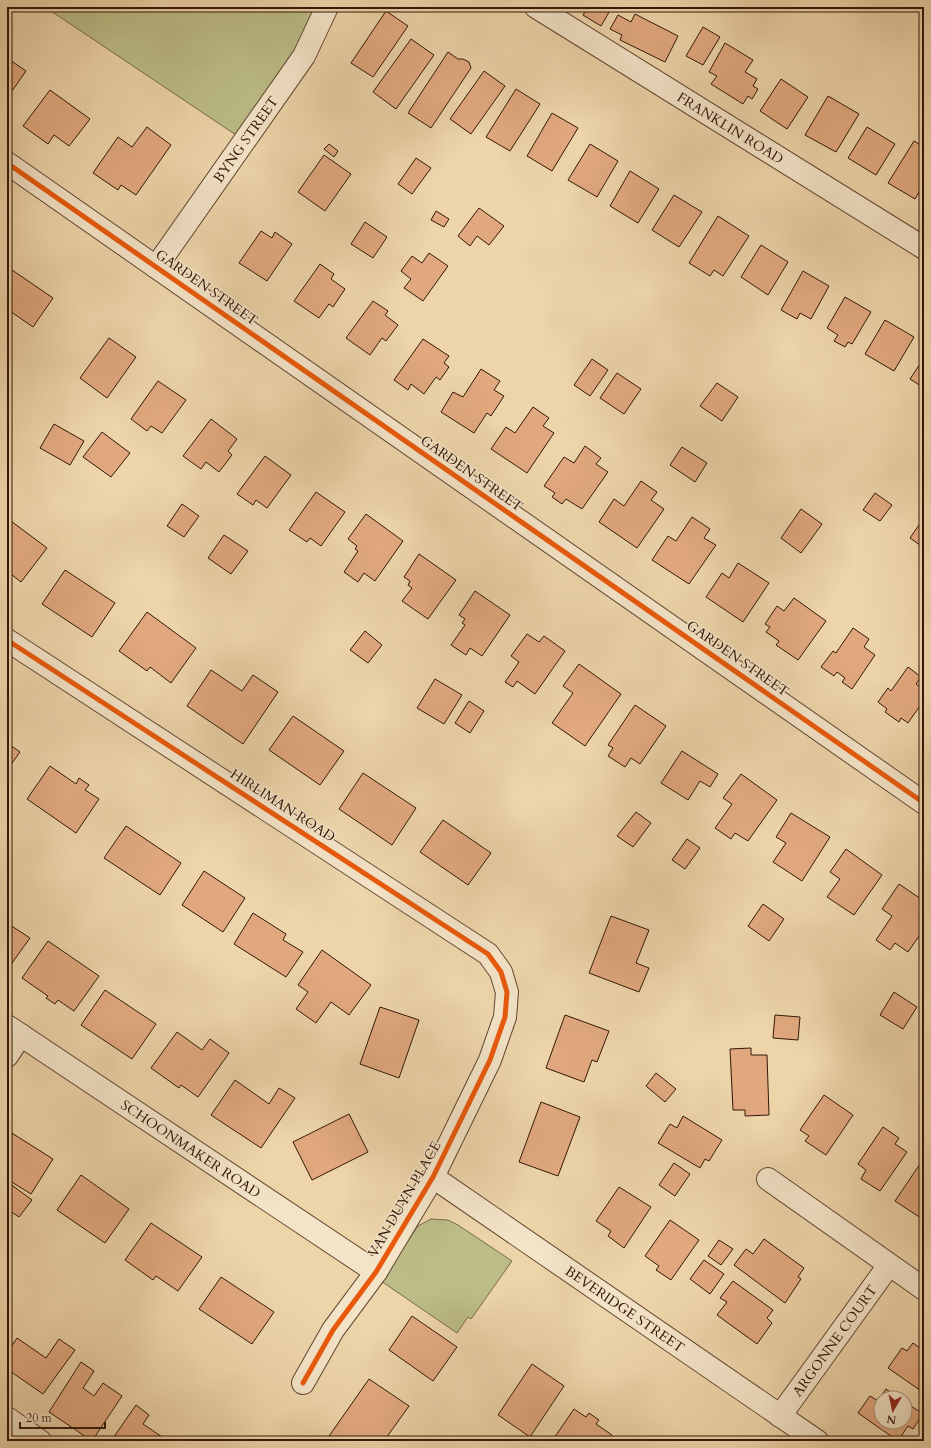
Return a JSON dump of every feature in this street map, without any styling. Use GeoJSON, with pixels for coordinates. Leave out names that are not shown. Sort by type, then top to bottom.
{"type":"FeatureCollection","features":[{"type":"Feature","properties":{"kind":"street","name":"BYNG STREET"},"geometry":{"type":"LineString","coordinates":[[156,267],[304,56],[327,7]]}},
{"type":"Feature","properties":{"kind":"street","name":"FRANKLIN ROAD"},"geometry":{"type":"LineString","coordinates":[[536,7],[924,248]]}},
{"type":"Feature","properties":{"kind":"street","name":"GARDEN STREET"},"geometry":{"type":"LineString","coordinates":[[7,162],[924,802]]}},
{"type":"Feature","properties":{"kind":"street","name":"HIRLIMAN ROAD"},"geometry":{"type":"LineString","coordinates":[[7,640],[488,954],[501,972],[507,992],[505,1016]]}},
{"type":"Feature","properties":{"kind":"street","name":"VAN DUYN PLACE"},"geometry":{"type":"LineString","coordinates":[[303,1383],[333,1330],[376,1272],[433,1177],[490,1060],[505,1016]]}},
{"type":"Feature","properties":{"kind":"street"},"geometry":{"type":"LineString","coordinates":[[7,1056],[14,1031]]}},
{"type":"Feature","properties":{"kind":"street","name":"SCHOONMAKER ROAD"},"geometry":{"type":"LineString","coordinates":[[14,1031],[376,1272]]}},
{"type":"Feature","properties":{"kind":"street","name":"BEVERIDGE STREET"},"geometry":{"type":"LineString","coordinates":[[433,1177],[817,1441]]}},
{"type":"Feature","properties":{"kind":"street"},"geometry":{"type":"LineString","coordinates":[[768,1179],[924,1289]]}},
{"type":"Feature","properties":{"kind":"street","name":"ARGONNE COURT"},"geometry":{"type":"LineString","coordinates":[[780,1416],[889,1265]]}},
{"type":"Feature","properties":{"kind":"street"},"geometry":{"type":"LineString","coordinates":[[7,1418],[40,1441]]}},
{"type":"Feature","properties":{"kind":"green space"},"geometry":{"type":"Polygon","coordinates":[[[45,7],[327,7],[245,141],[45,7]]]}},
{"type":"Feature","properties":{"kind":"green space"},"geometry":{"type":"Polygon","coordinates":[[[431,1219],[448,1220],[458,1225],[512,1261],[471,1319],[468,1317],[457,1333],[381,1281],[418,1226],[431,1219]]]}},
{"type":"Feature","properties":{"kind":"building"},"geometry":{"type":"Polygon","coordinates":[[[588,7],[612,7],[601,26],[583,15],[588,7]]]}},
{"type":"Feature","properties":{"kind":"building"},"geometry":{"type":"Polygon","coordinates":[[[386,11],[408,26],[373,77],[351,63],[386,11]]]}},
{"type":"Feature","properties":{"kind":"building"},"geometry":{"type":"Polygon","coordinates":[[[635,14],[678,36],[665,62],[620,40],[622,35],[610,29],[618,15],[631,22],[635,14]]]}},
{"type":"Feature","properties":{"kind":"building"},"geometry":{"type":"Polygon","coordinates":[[[703,27],[720,37],[703,65],[686,56],[703,27]]]}},
{"type":"Feature","properties":{"kind":"building"},"geometry":{"type":"Polygon","coordinates":[[[411,39],[434,55],[396,109],[373,92],[411,39]]]}},
{"type":"Feature","properties":{"kind":"building"},"geometry":{"type":"Polygon","coordinates":[[[725,43],[753,60],[745,72],[757,79],[753,86],[758,89],[752,99],[748,96],[743,104],[711,84],[717,76],[709,72],[725,43]]]}},
{"type":"Feature","properties":{"kind":"building"},"geometry":{"type":"Polygon","coordinates":[[[448,52],[458,59],[463,59],[469,62],[471,68],[431,128],[408,113],[448,52]]]}},
{"type":"Feature","properties":{"kind":"building"},"geometry":{"type":"Polygon","coordinates":[[[7,58],[26,71],[7,98],[7,58]]]}},
{"type":"Feature","properties":{"kind":"building"},"geometry":{"type":"Polygon","coordinates":[[[484,71],[505,86],[471,134],[450,119],[484,71]]]}},
{"type":"Feature","properties":{"kind":"building"},"geometry":{"type":"Polygon","coordinates":[[[781,79],[808,97],[787,129],[760,111],[781,79]]]}},
{"type":"Feature","properties":{"kind":"building"},"geometry":{"type":"Polygon","coordinates":[[[516,89],[540,104],[510,151],[486,137],[516,89]]]}},
{"type":"Feature","properties":{"kind":"building"},"geometry":{"type":"Polygon","coordinates":[[[50,90],[90,119],[69,146],[54,135],[48,144],[23,126],[50,90]]]}},
{"type":"Feature","properties":{"kind":"building"},"geometry":{"type":"Polygon","coordinates":[[[828,96],[859,114],[836,152],[805,135],[828,96]]]}},
{"type":"Feature","properties":{"kind":"building"},"geometry":{"type":"Polygon","coordinates":[[[552,113],[578,128],[552,171],[527,156],[552,113]]]}},
{"type":"Feature","properties":{"kind":"building"},"geometry":{"type":"Polygon","coordinates":[[[147,127],[171,145],[136,195],[121,185],[118,190],[93,173],[118,137],[132,147],[147,127]]]}},
{"type":"Feature","properties":{"kind":"building"},"geometry":{"type":"Polygon","coordinates":[[[867,127],[895,144],[876,175],[848,158],[867,127]]]}},
{"type":"Feature","properties":{"kind":"building"},"geometry":{"type":"Polygon","coordinates":[[[914,141],[924,147],[924,184],[915,199],[888,183],[914,141]]]}},
{"type":"Feature","properties":{"kind":"building"},"geometry":{"type":"Polygon","coordinates":[[[329,144],[338,151],[334,157],[324,149],[329,144]]]}},
{"type":"Feature","properties":{"kind":"building"},"geometry":{"type":"Polygon","coordinates":[[[590,144],[618,161],[597,197],[568,180],[590,144]]]}},
{"type":"Feature","properties":{"kind":"building"},"geometry":{"type":"Polygon","coordinates":[[[324,155],[351,174],[325,211],[298,192],[324,155]]]}},
{"type":"Feature","properties":{"kind":"building"},"geometry":{"type":"Polygon","coordinates":[[[416,158],[431,168],[412,194],[398,184],[416,158]]]}},
{"type":"Feature","properties":{"kind":"building"},"geometry":{"type":"Polygon","coordinates":[[[630,171],[659,189],[638,223],[610,206],[630,171]]]}},
{"type":"Feature","properties":{"kind":"building"},"geometry":{"type":"Polygon","coordinates":[[[674,195],[702,212],[679,247],[652,230],[674,195]]]}},
{"type":"Feature","properties":{"kind":"building"},"geometry":{"type":"Polygon","coordinates":[[[479,208],[504,226],[489,245],[477,236],[470,246],[458,236],[479,208]]]}},
{"type":"Feature","properties":{"kind":"building"},"geometry":{"type":"Polygon","coordinates":[[[436,211],[449,219],[444,227],[431,220],[436,211]]]}},
{"type":"Feature","properties":{"kind":"building"},"geometry":{"type":"Polygon","coordinates":[[[718,216],[749,236],[723,276],[714,270],[710,276],[689,263],[718,216]]]}},
{"type":"Feature","properties":{"kind":"building"},"geometry":{"type":"Polygon","coordinates":[[[365,222],[387,237],[373,258],[351,244],[365,222]]]}},
{"type":"Feature","properties":{"kind":"building"},"geometry":{"type":"Polygon","coordinates":[[[261,231],[272,238],[275,232],[292,244],[267,281],[239,263],[261,231]]]}},
{"type":"Feature","properties":{"kind":"building"},"geometry":{"type":"Polygon","coordinates":[[[761,245],[788,262],[768,295],[741,277],[761,245]]]}},
{"type":"Feature","properties":{"kind":"building"},"geometry":{"type":"Polygon","coordinates":[[[429,253],[448,266],[423,301],[404,288],[411,279],[401,271],[412,256],[422,263],[429,253]]]}},
{"type":"Feature","properties":{"kind":"building"},"geometry":{"type":"Polygon","coordinates":[[[320,264],[334,274],[331,279],[345,289],[333,307],[329,304],[319,318],[294,301],[320,264]]]}},
{"type":"Feature","properties":{"kind":"building"},"geometry":{"type":"Polygon","coordinates":[[[12,270],[53,298],[33,327],[7,309],[7,277],[12,270]]]}},
{"type":"Feature","properties":{"kind":"building"},"geometry":{"type":"Polygon","coordinates":[[[803,271],[829,286],[811,319],[800,313],[797,319],[781,310],[803,271]]]}},
{"type":"Feature","properties":{"kind":"building"},"geometry":{"type":"Polygon","coordinates":[[[845,297],[871,312],[852,344],[848,342],[845,347],[834,341],[838,335],[827,328],[845,297]]]}},
{"type":"Feature","properties":{"kind":"building"},"geometry":{"type":"Polygon","coordinates":[[[373,301],[388,311],[385,315],[398,325],[386,341],[382,338],[370,355],[346,338],[373,301]]]}},
{"type":"Feature","properties":{"kind":"building"},"geometry":{"type":"Polygon","coordinates":[[[885,320],[914,337],[894,371],[865,354],[885,320]]]}},
{"type":"Feature","properties":{"kind":"building"},"geometry":{"type":"Polygon","coordinates":[[[109,338],[136,357],[107,398],[80,378],[109,338]]]}},
{"type":"Feature","properties":{"kind":"building"},"geometry":{"type":"Polygon","coordinates":[[[423,339],[449,356],[444,363],[449,367],[440,380],[436,377],[424,394],[411,384],[408,390],[394,380],[423,339]]]}},
{"type":"Feature","properties":{"kind":"building"},"geometry":{"type":"Polygon","coordinates":[[[924,358],[924,388],[910,379],[924,358]]]}},
{"type":"Feature","properties":{"kind":"building"},"geometry":{"type":"Polygon","coordinates":[[[592,359],[608,370],[590,396],[574,385],[592,359]]]}},
{"type":"Feature","properties":{"kind":"building"},"geometry":{"type":"Polygon","coordinates":[[[481,369],[500,381],[494,390],[504,396],[491,416],[487,413],[474,433],[441,412],[453,392],[463,397],[481,369]]]}},
{"type":"Feature","properties":{"kind":"building"},"geometry":{"type":"Polygon","coordinates":[[[617,373],[641,389],[624,414],[600,398],[617,373]]]}},
{"type":"Feature","properties":{"kind":"building"},"geometry":{"type":"Polygon","coordinates":[[[158,381],[186,400],[162,433],[151,426],[147,431],[131,419],[158,381]]]}},
{"type":"Feature","properties":{"kind":"building"},"geometry":{"type":"Polygon","coordinates":[[[717,383],[738,397],[722,421],[700,406],[717,383]]]}},
{"type":"Feature","properties":{"kind":"building"},"geometry":{"type":"Polygon","coordinates":[[[533,407],[549,418],[543,426],[554,433],[527,473],[491,449],[506,427],[515,433],[533,407]]]}},
{"type":"Feature","properties":{"kind":"building"},"geometry":{"type":"Polygon","coordinates":[[[211,419],[237,439],[228,451],[232,455],[219,472],[206,462],[201,469],[183,456],[211,419]]]}},
{"type":"Feature","properties":{"kind":"building"},"geometry":{"type":"Polygon","coordinates":[[[54,424],[84,441],[70,465],[40,448],[54,424]]]}},
{"type":"Feature","properties":{"kind":"building"},"geometry":{"type":"Polygon","coordinates":[[[102,432],[130,453],[111,477],[83,457],[102,432]]]}},
{"type":"Feature","properties":{"kind":"building"},"geometry":{"type":"Polygon","coordinates":[[[585,446],[601,458],[596,464],[608,472],[582,509],[566,499],[562,504],[552,497],[555,493],[544,486],[564,457],[574,463],[585,446]]]}},
{"type":"Feature","properties":{"kind":"building"},"geometry":{"type":"Polygon","coordinates":[[[682,447],[707,463],[695,482],[670,465],[682,447]]]}},
{"type":"Feature","properties":{"kind":"building"},"geometry":{"type":"Polygon","coordinates":[[[265,456],[291,475],[267,508],[256,500],[253,505],[237,494],[265,456]]]}},
{"type":"Feature","properties":{"kind":"building"},"geometry":{"type":"Polygon","coordinates":[[[641,481],[657,492],[651,500],[664,509],[637,548],[599,522],[614,499],[624,506],[641,481]]]}},
{"type":"Feature","properties":{"kind":"building"},"geometry":{"type":"Polygon","coordinates":[[[316,492],[345,512],[321,546],[310,538],[307,542],[289,530],[316,492]]]}},
{"type":"Feature","properties":{"kind":"building"},"geometry":{"type":"Polygon","coordinates":[[[875,493],[892,505],[880,521],[863,510],[875,493]]]}},
{"type":"Feature","properties":{"kind":"building"},"geometry":{"type":"Polygon","coordinates":[[[182,504],[199,516],[184,537],[167,526],[182,504]]]}},
{"type":"Feature","properties":{"kind":"building"},"geometry":{"type":"Polygon","coordinates":[[[801,509],[822,524],[801,553],[781,538],[801,509]]]}},
{"type":"Feature","properties":{"kind":"building"},"geometry":{"type":"Polygon","coordinates":[[[366,514],[403,541],[375,581],[364,573],[358,582],[344,572],[358,551],[355,549],[357,546],[348,539],[366,514]]]}},
{"type":"Feature","properties":{"kind":"building"},"geometry":{"type":"Polygon","coordinates":[[[692,517],[710,529],[704,538],[716,545],[689,584],[652,560],[668,536],[676,541],[692,517]]]}},
{"type":"Feature","properties":{"kind":"building"},"geometry":{"type":"Polygon","coordinates":[[[7,518],[47,548],[21,582],[7,571],[7,518]]]}},
{"type":"Feature","properties":{"kind":"building"},"geometry":{"type":"Polygon","coordinates":[[[921,522],[924,524],[924,548],[910,538],[921,522]]]}},
{"type":"Feature","properties":{"kind":"building"},"geometry":{"type":"Polygon","coordinates":[[[224,535],[248,551],[231,574],[208,558],[224,535]]]}},
{"type":"Feature","properties":{"kind":"building"},"geometry":{"type":"Polygon","coordinates":[[[419,554],[456,580],[428,619],[402,601],[412,588],[408,585],[410,581],[404,577],[419,554]]]}},
{"type":"Feature","properties":{"kind":"building"},"geometry":{"type":"Polygon","coordinates":[[[738,563],[769,583],[743,622],[706,597],[722,573],[729,578],[738,563]]]}},
{"type":"Feature","properties":{"kind":"building"},"geometry":{"type":"Polygon","coordinates":[[[65,570],[115,603],[92,637],[42,604],[65,570]]]}},
{"type":"Feature","properties":{"kind":"building"},"geometry":{"type":"Polygon","coordinates":[[[475,591],[510,615],[482,656],[470,648],[466,655],[451,645],[465,625],[462,623],[465,619],[459,615],[475,591]]]}},
{"type":"Feature","properties":{"kind":"building"},"geometry":{"type":"Polygon","coordinates":[[[794,598],[826,621],[798,660],[776,645],[779,641],[766,632],[770,627],[765,624],[777,606],[784,611],[794,598]]]}},
{"type":"Feature","properties":{"kind":"building"},"geometry":{"type":"Polygon","coordinates":[[[147,612],[196,648],[171,683],[150,667],[147,671],[119,651],[147,612]]]}},
{"type":"Feature","properties":{"kind":"building"},"geometry":{"type":"Polygon","coordinates":[[[853,628],[869,639],[864,647],[875,655],[852,689],[842,682],[845,678],[837,672],[834,676],[821,667],[833,651],[836,653],[853,628]]]}},
{"type":"Feature","properties":{"kind":"building"},"geometry":{"type":"Polygon","coordinates":[[[365,631],[382,645],[368,663],[350,650],[365,631]]]}},
{"type":"Feature","properties":{"kind":"building"},"geometry":{"type":"Polygon","coordinates":[[[527,634],[539,642],[544,636],[565,651],[535,694],[517,681],[513,687],[505,682],[519,662],[511,656],[527,634]]]}},
{"type":"Feature","properties":{"kind":"building"},"geometry":{"type":"Polygon","coordinates":[[[579,664],[621,694],[585,746],[552,723],[573,693],[563,686],[579,664]]]}},
{"type":"Feature","properties":{"kind":"building"},"geometry":{"type":"Polygon","coordinates":[[[908,667],[921,677],[916,684],[924,690],[924,700],[908,723],[901,718],[899,722],[885,712],[887,709],[878,702],[888,688],[891,691],[908,667]]]}},
{"type":"Feature","properties":{"kind":"building"},"geometry":{"type":"Polygon","coordinates":[[[211,670],[242,691],[253,675],[278,692],[243,744],[187,706],[211,670]]]}},
{"type":"Feature","properties":{"kind":"building"},"geometry":{"type":"Polygon","coordinates":[[[435,679],[462,695],[444,724],[417,708],[435,679]]]}},
{"type":"Feature","properties":{"kind":"building"},"geometry":{"type":"Polygon","coordinates":[[[469,701],[484,711],[470,733],[455,723],[469,701]]]}},
{"type":"Feature","properties":{"kind":"building"},"geometry":{"type":"Polygon","coordinates":[[[635,705],[666,726],[640,764],[631,758],[625,767],[608,756],[613,748],[608,745],[635,705]]]}},
{"type":"Feature","properties":{"kind":"building"},"geometry":{"type":"Polygon","coordinates":[[[293,716],[344,751],[320,785],[269,750],[293,716]]]}},
{"type":"Feature","properties":{"kind":"building"},"geometry":{"type":"Polygon","coordinates":[[[7,743],[20,752],[7,770],[7,743]]]}},
{"type":"Feature","properties":{"kind":"building"},"geometry":{"type":"Polygon","coordinates":[[[682,751],[718,774],[710,787],[700,781],[688,800],[661,783],[682,751]]]}},
{"type":"Feature","properties":{"kind":"building"},"geometry":{"type":"Polygon","coordinates":[[[50,766],[76,784],[79,778],[89,785],[85,790],[99,799],[76,833],[27,799],[50,766]]]}},
{"type":"Feature","properties":{"kind":"building"},"geometry":{"type":"Polygon","coordinates":[[[363,773],[416,808],[392,845],[339,809],[363,773]]]}},
{"type":"Feature","properties":{"kind":"building"},"geometry":{"type":"Polygon","coordinates":[[[741,774],[777,800],[748,841],[735,833],[731,839],[715,828],[732,804],[723,798],[741,774]]]}},
{"type":"Feature","properties":{"kind":"building"},"geometry":{"type":"Polygon","coordinates":[[[636,812],[651,823],[633,847],[617,836],[636,812]]]}},
{"type":"Feature","properties":{"kind":"building"},"geometry":{"type":"Polygon","coordinates":[[[791,813],[830,837],[802,881],[773,862],[786,843],[776,837],[791,813]]]}},
{"type":"Feature","properties":{"kind":"building"},"geometry":{"type":"Polygon","coordinates":[[[443,820],[491,853],[468,885],[420,852],[443,820]]]}},
{"type":"Feature","properties":{"kind":"building"},"geometry":{"type":"Polygon","coordinates":[[[126,826],[181,863],[160,895],[104,858],[126,826]]]}},
{"type":"Feature","properties":{"kind":"building"},"geometry":{"type":"Polygon","coordinates":[[[687,839],[700,848],[685,869],[672,860],[687,839]]]}},
{"type":"Feature","properties":{"kind":"building"},"geometry":{"type":"Polygon","coordinates":[[[846,849],[882,875],[854,915],[827,897],[840,879],[830,872],[846,849]]]}},
{"type":"Feature","properties":{"kind":"building"},"geometry":{"type":"Polygon","coordinates":[[[204,871],[245,898],[223,932],[182,905],[204,871]]]}},
{"type":"Feature","properties":{"kind":"building"},"geometry":{"type":"Polygon","coordinates":[[[899,884],[924,901],[924,929],[908,952],[895,943],[890,950],[876,940],[892,916],[882,909],[899,884]]]}},
{"type":"Feature","properties":{"kind":"building"},"geometry":{"type":"Polygon","coordinates":[[[763,904],[784,919],[769,941],[748,926],[763,904]]]}},
{"type":"Feature","properties":{"kind":"building"},"geometry":{"type":"Polygon","coordinates":[[[253,913],[286,934],[283,940],[303,952],[286,977],[234,944],[253,913]]]}},
{"type":"Feature","properties":{"kind":"building"},"geometry":{"type":"Polygon","coordinates":[[[611,916],[649,930],[636,963],[649,968],[639,992],[589,973],[611,916]]]}},
{"type":"Feature","properties":{"kind":"building"},"geometry":{"type":"Polygon","coordinates":[[[7,923],[30,938],[7,970],[7,923]]]}},
{"type":"Feature","properties":{"kind":"building"},"geometry":{"type":"Polygon","coordinates":[[[48,941],[99,976],[74,1011],[58,1000],[55,1004],[46,998],[48,996],[22,978],[48,941]]]}},
{"type":"Feature","properties":{"kind":"building"},"geometry":{"type":"Polygon","coordinates":[[[322,950],[371,985],[349,1015],[331,1002],[316,1023],[296,1009],[308,992],[298,985],[322,950]]]}},
{"type":"Feature","properties":{"kind":"building"},"geometry":{"type":"Polygon","coordinates":[[[105,990],[156,1024],[132,1059],[81,1025],[105,990]]]}},
{"type":"Feature","properties":{"kind":"building"},"geometry":{"type":"Polygon","coordinates":[[[894,992],[917,1007],[903,1029],[880,1015],[894,992]]]}},
{"type":"Feature","properties":{"kind":"building"},"geometry":{"type":"Polygon","coordinates":[[[380,1007],[419,1020],[399,1078],[360,1064],[380,1007]]]}},
{"type":"Feature","properties":{"kind":"building"},"geometry":{"type":"Polygon","coordinates":[[[565,1015],[609,1031],[597,1062],[592,1060],[584,1082],[546,1068],[565,1015]]]}},
{"type":"Feature","properties":{"kind":"building"},"geometry":{"type":"Polygon","coordinates":[[[775,1015],[800,1017],[798,1040],[773,1038],[775,1015]]]}},
{"type":"Feature","properties":{"kind":"building"},"geometry":{"type":"Polygon","coordinates":[[[177,1032],[202,1050],[210,1039],[229,1053],[198,1097],[181,1085],[179,1088],[151,1068],[177,1032]]]}},
{"type":"Feature","properties":{"kind":"building"},"geometry":{"type":"Polygon","coordinates":[[[751,1048],[751,1055],[767,1055],[769,1115],[745,1116],[745,1110],[733,1110],[730,1049],[751,1048]]]}},
{"type":"Feature","properties":{"kind":"building"},"geometry":{"type":"Polygon","coordinates":[[[656,1073],[676,1089],[665,1102],[646,1086],[656,1073]]]}},
{"type":"Feature","properties":{"kind":"building"},"geometry":{"type":"Polygon","coordinates":[[[235,1080],[269,1104],[279,1088],[295,1098],[261,1148],[211,1115],[235,1080]]]}},
{"type":"Feature","properties":{"kind":"building"},"geometry":{"type":"Polygon","coordinates":[[[824,1095],[853,1115],[826,1155],[805,1141],[809,1136],[800,1130],[824,1095]]]}},
{"type":"Feature","properties":{"kind":"building"},"geometry":{"type":"Polygon","coordinates":[[[541,1102],[580,1117],[558,1176],[519,1162],[541,1102]]]}},
{"type":"Feature","properties":{"kind":"building"},"geometry":{"type":"Polygon","coordinates":[[[349,1114],[368,1152],[312,1180],[293,1142],[349,1114]]]}},
{"type":"Feature","properties":{"kind":"building"},"geometry":{"type":"Polygon","coordinates":[[[683,1116],[722,1140],[709,1161],[705,1159],[700,1168],[658,1143],[670,1124],[677,1128],[683,1116]]]}},
{"type":"Feature","properties":{"kind":"building"},"geometry":{"type":"Polygon","coordinates":[[[883,1127],[899,1138],[895,1144],[907,1152],[880,1191],[861,1179],[866,1170],[858,1164],[883,1127]]]}},
{"type":"Feature","properties":{"kind":"building"},"geometry":{"type":"Polygon","coordinates":[[[7,1130],[53,1159],[31,1194],[7,1179],[7,1130]]]}},
{"type":"Feature","properties":{"kind":"building"},"geometry":{"type":"Polygon","coordinates":[[[924,1158],[924,1220],[895,1201],[924,1158]]]}},
{"type":"Feature","properties":{"kind":"building"},"geometry":{"type":"Polygon","coordinates":[[[674,1163],[690,1174],[675,1196],[659,1185],[674,1163]]]}},
{"type":"Feature","properties":{"kind":"building"},"geometry":{"type":"Polygon","coordinates":[[[81,1175],[129,1209],[105,1243],[57,1210],[81,1175]]]}},
{"type":"Feature","properties":{"kind":"building"},"geometry":{"type":"Polygon","coordinates":[[[9,1183],[32,1200],[19,1217],[7,1209],[7,1186],[9,1183]]]}},
{"type":"Feature","properties":{"kind":"building"},"geometry":{"type":"Polygon","coordinates":[[[619,1187],[651,1207],[624,1248],[608,1236],[611,1231],[596,1221],[619,1187]]]}},
{"type":"Feature","properties":{"kind":"building"},"geometry":{"type":"Polygon","coordinates":[[[670,1220],[699,1240],[671,1280],[656,1270],[659,1266],[645,1256],[670,1220]]]}},
{"type":"Feature","properties":{"kind":"building"},"geometry":{"type":"Polygon","coordinates":[[[151,1223],[202,1257],[178,1291],[156,1276],[153,1280],[125,1260],[151,1223]]]}},
{"type":"Feature","properties":{"kind":"building"},"geometry":{"type":"Polygon","coordinates":[[[764,1239],[804,1268],[798,1277],[801,1279],[785,1303],[734,1265],[746,1249],[753,1254],[764,1239]]]}},
{"type":"Feature","properties":{"kind":"building"},"geometry":{"type":"Polygon","coordinates":[[[719,1240],[733,1249],[721,1265],[708,1256],[719,1240]]]}},
{"type":"Feature","properties":{"kind":"building"},"geometry":{"type":"Polygon","coordinates":[[[704,1260],[724,1274],[710,1294],[690,1279],[704,1260]]]}},
{"type":"Feature","properties":{"kind":"building"},"geometry":{"type":"Polygon","coordinates":[[[221,1277],[274,1312],[252,1344],[199,1309],[221,1277]]]}},
{"type":"Feature","properties":{"kind":"building"},"geometry":{"type":"Polygon","coordinates":[[[733,1281],[773,1310],[767,1318],[772,1323],[757,1344],[717,1315],[727,1302],[720,1298],[733,1281]]]}},
{"type":"Feature","properties":{"kind":"building"},"geometry":{"type":"Polygon","coordinates":[[[412,1316],[457,1347],[433,1381],[389,1350],[412,1316]]]}},
{"type":"Feature","properties":{"kind":"building"},"geometry":{"type":"Polygon","coordinates":[[[17,1338],[46,1358],[59,1339],[75,1350],[43,1394],[7,1369],[7,1353],[17,1338]]]}},
{"type":"Feature","properties":{"kind":"building"},"geometry":{"type":"Polygon","coordinates":[[[913,1343],[924,1351],[924,1393],[888,1368],[902,1348],[907,1351],[913,1343]]]}},
{"type":"Feature","properties":{"kind":"building"},"geometry":{"type":"Polygon","coordinates":[[[81,1362],[94,1371],[83,1388],[94,1396],[103,1383],[122,1396],[92,1441],[49,1412],[81,1362]]]}},
{"type":"Feature","properties":{"kind":"building"},"geometry":{"type":"Polygon","coordinates":[[[532,1364],[564,1386],[530,1437],[498,1415],[532,1364]]]}},
{"type":"Feature","properties":{"kind":"building"},"geometry":{"type":"Polygon","coordinates":[[[369,1379],[409,1406],[384,1441],[330,1441],[327,1439],[369,1379]]]}},
{"type":"Feature","properties":{"kind":"building"},"geometry":{"type":"Polygon","coordinates":[[[870,1396],[873,1398],[873,1424],[858,1413],[870,1396]]]}},
{"type":"Feature","properties":{"kind":"building"},"geometry":{"type":"Polygon","coordinates":[[[136,1405],[149,1415],[143,1424],[168,1441],[111,1441],[136,1405]]]}},
{"type":"Feature","properties":{"kind":"building"},"geometry":{"type":"Polygon","coordinates":[[[913,1407],[923,1414],[913,1429],[913,1407]]]}},
{"type":"Feature","properties":{"kind":"building"},"geometry":{"type":"Polygon","coordinates":[[[574,1409],[586,1417],[589,1413],[599,1420],[596,1424],[612,1435],[608,1440],[610,1441],[552,1441],[574,1409]]]}},
{"type":"Feature","properties":{"kind":"building"},"geometry":{"type":"Polygon","coordinates":[[[882,1430],[905,1430],[898,1441],[882,1430]]]}},
{"type":"Feature","properties":{"kind":"cycle path"},"geometry":{"type":"LineString","coordinates":[[7,163],[924,803]]}},
{"type":"Feature","properties":{"kind":"cycle path"},"geometry":{"type":"LineString","coordinates":[[7,640],[488,954],[501,972],[507,992],[505,1017],[490,1060],[433,1177],[376,1272],[333,1330],[303,1383]]}}]}
